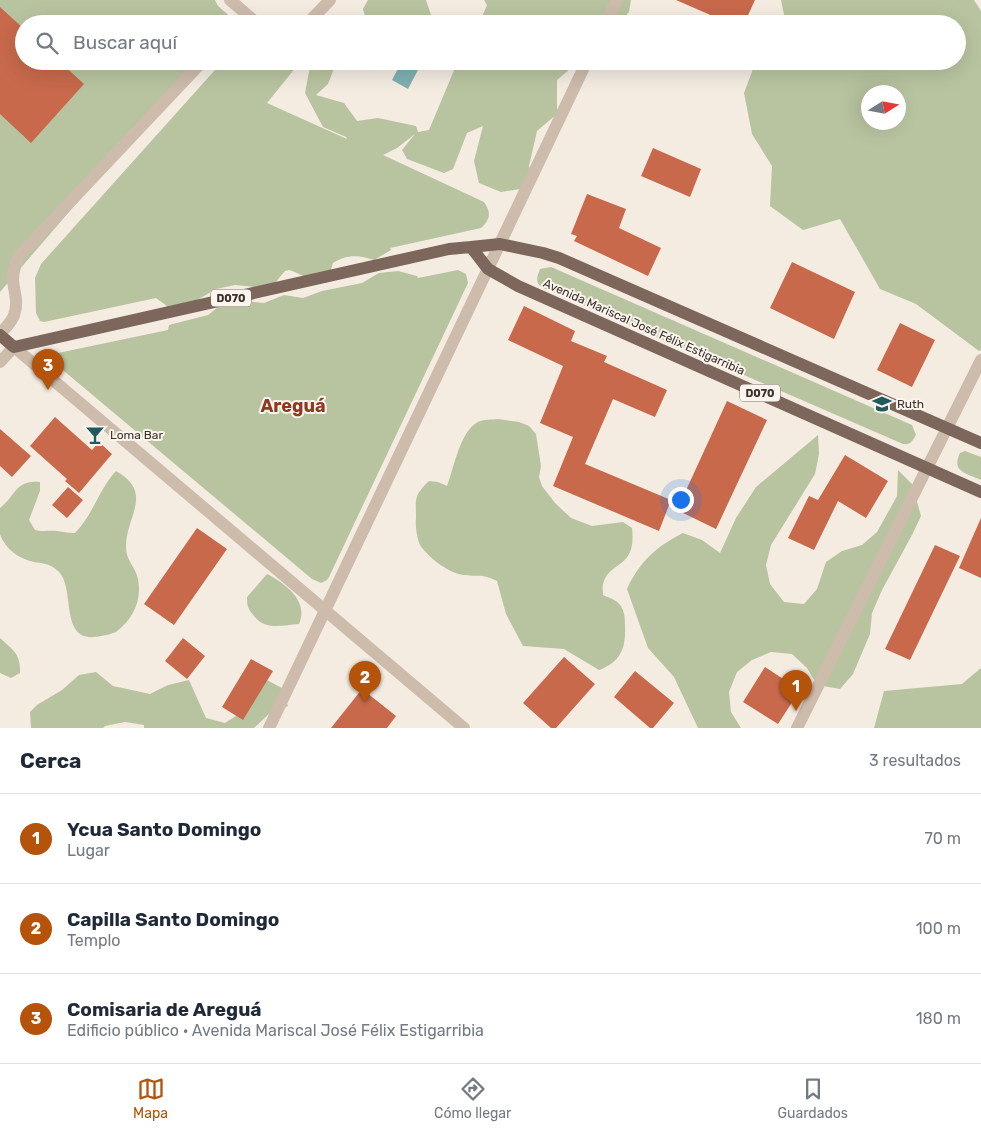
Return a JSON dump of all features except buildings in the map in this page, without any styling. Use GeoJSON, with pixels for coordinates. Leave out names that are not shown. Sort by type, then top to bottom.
{"type":"FeatureCollection","features":[{"type":"Feature","properties":{"kind":"main road"},"geometry":{"type":"LineString","coordinates":[[471,247],[500,244],[559,258],[981,443]]}},
{"type":"Feature","properties":{"kind":"main road","name":"D070"},"geometry":{"type":"LineString","coordinates":[[14,347],[449,249],[471,247]]}},
{"type":"Feature","properties":{"kind":"main road","name":"Avenida Mariscal José Félix Estigarribia"},"geometry":{"type":"LineString","coordinates":[[471,247],[488,269],[538,296],[927,466],[981,492]]}},
{"type":"Feature","properties":{"kind":"main road"},"geometry":{"type":"LineString","coordinates":[[0,335],[14,347]]}},
{"type":"Feature","properties":{"kind":"street"},"geometry":{"type":"LineString","coordinates":[[230,0],[239,15]]}},
{"type":"Feature","properties":{"kind":"street"},"geometry":{"type":"LineString","coordinates":[[316,15],[330,0]]}},
{"type":"Feature","properties":{"kind":"street"},"geometry":{"type":"LineString","coordinates":[[609,15],[616,0]]}},
{"type":"Feature","properties":{"kind":"street"},"geometry":{"type":"LineString","coordinates":[[0,335],[14,316],[18,299],[13,281],[18,257],[195,70]]}},
{"type":"Feature","properties":{"kind":"street"},"geometry":{"type":"LineString","coordinates":[[270,728],[583,70]]}},
{"type":"Feature","properties":{"kind":"street"},"geometry":{"type":"LineString","coordinates":[[0,362],[14,347],[464,728]]}},
{"type":"Feature","properties":{"kind":"street"},"geometry":{"type":"LineString","coordinates":[[797,728],[981,360]]}},
{"type":"Feature","properties":{"kind":"green space"},"geometry":{"type":"Polygon","coordinates":[[[0,0],[215,0],[218,6],[228,15],[15,15],[15,70],[202,70],[182,81],[0,292],[0,0]]]}},
{"type":"Feature","properties":{"kind":"green space"},"geometry":{"type":"Polygon","coordinates":[[[368,0],[426,0],[431,15],[365,15],[363,9],[368,0]]]}},
{"type":"Feature","properties":{"kind":"green space"},"geometry":{"type":"Polygon","coordinates":[[[484,0],[631,0],[629,12],[626,15],[483,15],[487,5],[484,0]]]}},
{"type":"Feature","properties":{"kind":"green space"},"geometry":{"type":"Polygon","coordinates":[[[781,0],[974,0],[981,11],[981,350],[979,351],[916,304],[880,289],[840,219],[803,230],[770,206],[772,166],[752,134],[744,93],[753,70],[966,70],[966,15],[784,15],[781,0]]]}},
{"type":"Feature","properties":{"kind":"green space"},"geometry":{"type":"Polygon","coordinates":[[[215,70],[294,70],[267,103],[347,139],[323,127],[305,93],[309,70],[334,70],[328,84],[316,95],[344,103],[357,121],[378,118],[416,126],[418,132],[429,130],[454,70],[569,70],[557,80],[557,114],[537,131],[529,166],[532,178],[526,188],[501,192],[479,183],[474,161],[483,126],[467,133],[453,169],[444,173],[407,159],[402,150],[415,134],[397,148],[383,155],[484,202],[489,215],[487,222],[481,228],[390,248],[391,250],[374,260],[358,256],[343,258],[333,263],[327,283],[308,278],[290,270],[285,271],[274,284],[255,287],[235,285],[216,289],[194,302],[171,309],[156,298],[44,322],[40,321],[36,313],[35,278],[41,264],[215,70]]]}},
{"type":"Feature","properties":{"kind":"green space"},"geometry":{"type":"Polygon","coordinates":[[[551,267],[912,425],[916,435],[910,443],[903,444],[541,287],[537,279],[540,269],[551,267]]]}},
{"type":"Feature","properties":{"kind":"green space"},"geometry":{"type":"Polygon","coordinates":[[[458,270],[466,274],[468,283],[329,577],[321,583],[312,579],[55,363],[54,356],[58,353],[168,330],[169,325],[208,315],[223,303],[244,301],[264,303],[284,295],[303,298],[322,291],[362,283],[379,273],[398,271],[417,276],[418,278],[458,270]]]}},
{"type":"Feature","properties":{"kind":"green space"},"geometry":{"type":"Polygon","coordinates":[[[498,419],[519,422],[529,426],[536,434],[541,466],[539,477],[542,486],[555,503],[571,518],[592,526],[623,522],[632,528],[632,541],[627,558],[606,576],[603,584],[603,595],[617,602],[623,610],[625,635],[623,648],[617,659],[599,670],[564,649],[523,646],[506,614],[497,581],[483,576],[463,575],[451,571],[433,559],[420,545],[416,528],[416,498],[420,490],[429,481],[447,486],[458,451],[467,433],[478,422],[498,419]]]}},
{"type":"Feature","properties":{"kind":"green space"},"geometry":{"type":"Polygon","coordinates":[[[818,435],[819,454],[815,474],[771,545],[766,565],[770,584],[784,602],[804,604],[817,589],[826,562],[842,551],[862,545],[877,532],[897,496],[898,470],[912,484],[921,516],[872,613],[870,634],[853,674],[840,689],[817,685],[807,668],[792,654],[771,652],[752,660],[737,672],[729,692],[731,712],[741,728],[698,728],[674,677],[648,648],[627,589],[643,563],[657,549],[683,533],[702,540],[720,553],[736,518],[756,487],[818,435]]]}},
{"type":"Feature","properties":{"kind":"green space"},"geometry":{"type":"Polygon","coordinates":[[[965,451],[981,457],[981,480],[961,471],[959,468],[957,464],[960,453],[965,451]]]}},
{"type":"Feature","properties":{"kind":"green space"},"geometry":{"type":"Polygon","coordinates":[[[116,471],[128,479],[134,488],[136,497],[127,537],[126,552],[138,579],[139,595],[135,609],[116,632],[87,637],[78,632],[73,624],[67,590],[58,571],[49,565],[23,558],[5,544],[0,534],[0,508],[21,485],[40,482],[40,491],[29,520],[35,530],[75,533],[87,518],[116,471]]]}},
{"type":"Feature","properties":{"kind":"green space"},"geometry":{"type":"Polygon","coordinates":[[[267,574],[294,594],[301,608],[299,624],[275,626],[264,624],[250,611],[247,597],[267,574]]]}},
{"type":"Feature","properties":{"kind":"green space"},"geometry":{"type":"Polygon","coordinates":[[[0,638],[18,657],[20,673],[11,678],[0,673],[0,638]]]}},
{"type":"Feature","properties":{"kind":"green space"},"geometry":{"type":"Polygon","coordinates":[[[981,668],[981,728],[874,728],[884,691],[962,684],[981,668]]]}},
{"type":"Feature","properties":{"kind":"green space"},"geometry":{"type":"Polygon","coordinates":[[[96,672],[113,686],[150,694],[168,685],[189,680],[206,718],[225,723],[242,712],[263,678],[282,688],[288,706],[269,714],[254,728],[144,728],[144,725],[125,722],[103,728],[31,728],[30,712],[37,705],[62,690],[79,675],[96,672]]]}},
{"type":"Feature","properties":{"kind":"water"},"geometry":{"type":"Polygon","coordinates":[[[397,70],[418,70],[408,89],[392,80],[397,70]]]}},
{"type":"Feature","properties":{"kind":"place","name":"Comisaria de Areguá"},"geometry":{"type":"Point","coordinates":[48,390]}},
{"type":"Feature","properties":{"kind":"place","name":"Ruth"},"geometry":{"type":"Point","coordinates":[882,404]}},
{"type":"Feature","properties":{"kind":"place","name":"Loma Bar"},"geometry":{"type":"Point","coordinates":[95,435]}},
{"type":"Feature","properties":{"kind":"place","name":"Capilla Santo Domingo"},"geometry":{"type":"Point","coordinates":[365,702]}},
{"type":"Feature","properties":{"kind":"place","name":"Ycua Santo Domingo"},"geometry":{"type":"Point","coordinates":[796,711]}},
{"type":"Feature","properties":{"kind":"district","name":"Areguá"},"geometry":{"type":"Point","coordinates":[293,406]}}]}
